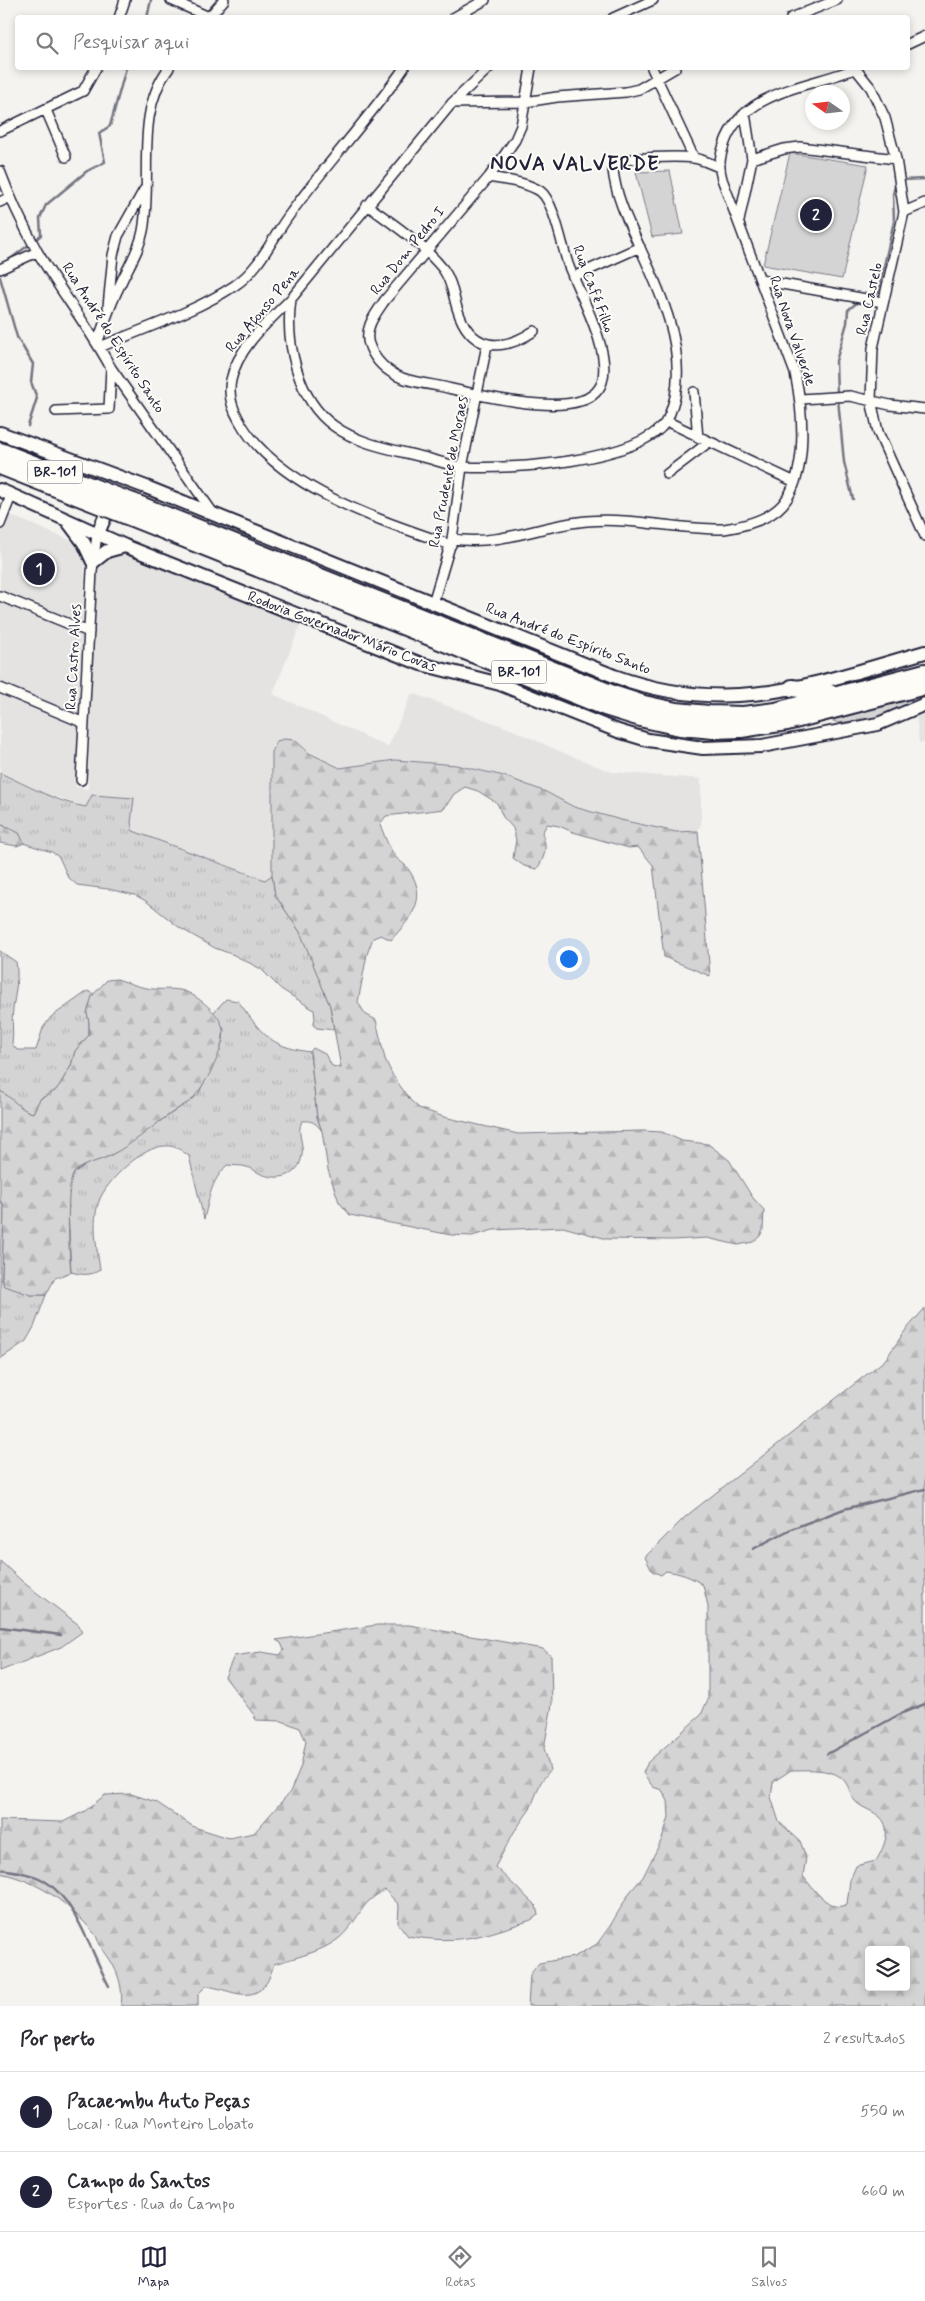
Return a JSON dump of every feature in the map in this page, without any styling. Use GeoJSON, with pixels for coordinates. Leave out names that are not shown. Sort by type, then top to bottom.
{"type":"FeatureCollection","features":[{"type":"Feature","properties":{"kind":"highway","name":"Rodovia Governador Mário Covas"},"geometry":{"type":"LineString","coordinates":[[0,451],[107,503]]}},
{"type":"Feature","properties":{"kind":"highway","name":"Rodovia Governador Mário Covas"},"geometry":{"type":"LineString","coordinates":[[0,466],[107,503],[130,509],[613,694],[644,704],[693,713],[743,714],[776,711],[925,672]]}},
{"type":"Feature","properties":{"kind":"highway","name":"Rodovia Governador Mário Covas"},"geometry":{"type":"LineString","coordinates":[[130,509],[606,707],[663,724],[714,730],[771,726],[925,686]]}},
{"type":"Feature","properties":{"kind":"highway"},"geometry":{"type":"LineString","coordinates":[[792,688],[842,694]]}},
{"type":"Feature","properties":{"kind":"street"},"geometry":{"type":"LineString","coordinates":[[120,15],[125,0]]}},
{"type":"Feature","properties":{"kind":"street"},"geometry":{"type":"LineString","coordinates":[[171,0],[204,15]]}},
{"type":"Feature","properties":{"kind":"street"},"geometry":{"type":"LineString","coordinates":[[210,15],[224,0]]}},
{"type":"Feature","properties":{"kind":"street"},"geometry":{"type":"LineString","coordinates":[[458,15],[485,0]]}},
{"type":"Feature","properties":{"kind":"street"},"geometry":{"type":"LineString","coordinates":[[630,14],[653,0]]}},
{"type":"Feature","properties":{"kind":"street"},"geometry":{"type":"LineString","coordinates":[[799,15],[837,0]]}},
{"type":"Feature","properties":{"kind":"street"},"geometry":{"type":"LineString","coordinates":[[910,43],[925,36]]}},
{"type":"Feature","properties":{"kind":"street"},"geometry":{"type":"LineString","coordinates":[[0,131],[83,91],[95,70]]}},
{"type":"Feature","properties":{"kind":"street"},"geometry":{"type":"LineString","coordinates":[[99,346],[107,314],[136,256],[144,217],[152,104],[158,86],[168,70]]}},
{"type":"Feature","properties":{"kind":"street"},"geometry":{"type":"LineString","coordinates":[[99,346],[214,297],[235,285],[247,275],[264,254],[289,215],[402,70]]}},
{"type":"Feature","properties":{"kind":"street","name":"Rua Afonso Pena"},"geometry":{"type":"LineString","coordinates":[[452,542],[398,526],[349,506],[274,463],[252,442],[233,410],[230,382],[235,365],[244,350],[264,326],[291,299],[452,103],[487,70]]}},
{"type":"Feature","properties":{"kind":"street","name":"Rua Dom Pedro I"},"geometry":{"type":"LineString","coordinates":[[478,395],[403,378],[387,370],[376,359],[369,347],[367,337],[373,317],[385,300],[489,177],[515,140],[521,126],[532,70]]}},
{"type":"Feature","properties":{"kind":"street"},"geometry":{"type":"LineString","coordinates":[[653,70],[694,158]]}},
{"type":"Feature","properties":{"kind":"street"},"geometry":{"type":"LineString","coordinates":[[452,103],[525,102],[557,97],[626,92],[639,89],[672,70]]}},
{"type":"Feature","properties":{"kind":"street"},"geometry":{"type":"LineString","coordinates":[[291,299],[291,350],[298,372],[310,398],[333,426],[365,442],[462,467],[524,466],[574,461],[643,440],[666,421],[675,397],[676,359],[672,335],[660,292],[622,210],[614,176],[614,166],[624,160],[694,158],[719,167],[726,137],[745,113],[760,101],[850,70]]}},
{"type":"Feature","properties":{"kind":"street","name":"Rua Castelo"},"geometry":{"type":"LineString","coordinates":[[857,70],[877,99],[885,118],[896,159],[904,212],[874,348],[871,400],[878,432],[925,536]]}},
{"type":"Feature","properties":{"kind":"street"},"geometry":{"type":"LineString","coordinates":[[46,110],[66,157]]}},
{"type":"Feature","properties":{"kind":"street"},"geometry":{"type":"LineString","coordinates":[[738,221],[752,159],[745,113]]}},
{"type":"Feature","properties":{"kind":"street"},"geometry":{"type":"LineString","coordinates":[[752,159],[784,148],[800,147],[896,159]]}},
{"type":"Feature","properties":{"kind":"street","name":"Rua Nova Valverde"},"geometry":{"type":"LineString","coordinates":[[452,542],[489,541],[575,522],[597,520],[714,529],[734,528],[752,523],[775,511],[782,504],[795,482],[800,456],[800,399],[796,373],[719,167]]}},
{"type":"Feature","properties":{"kind":"street","name":"Rua André do Espírito Santo"},"geometry":{"type":"LineString","coordinates":[[0,171],[10,197],[37,252],[99,346],[110,368],[214,515]]}},
{"type":"Feature","properties":{"kind":"street","name":"Rua Café Filho"},"geometry":{"type":"LineString","coordinates":[[478,395],[537,403],[566,404],[582,401],[596,393],[602,382],[601,348],[573,277],[553,212],[545,196],[527,186],[489,177]]}},
{"type":"Feature","properties":{"kind":"street"},"geometry":{"type":"LineString","coordinates":[[107,314],[113,255],[118,236],[146,186]]}},
{"type":"Feature","properties":{"kind":"street"},"geometry":{"type":"LineString","coordinates":[[0,202],[10,197]]}},
{"type":"Feature","properties":{"kind":"street"},"geometry":{"type":"LineString","coordinates":[[904,212],[925,203]]}},
{"type":"Feature","properties":{"kind":"street"},"geometry":{"type":"LineString","coordinates":[[367,205],[428,251],[445,272],[451,284],[457,309],[467,329],[487,345],[508,344],[522,340],[534,331]]}},
{"type":"Feature","properties":{"kind":"street"},"geometry":{"type":"LineString","coordinates":[[133,212],[139,213],[144,217]]}},
{"type":"Feature","properties":{"kind":"street"},"geometry":{"type":"LineString","coordinates":[[573,277],[640,247]]}},
{"type":"Feature","properties":{"kind":"street"},"geometry":{"type":"LineString","coordinates":[[0,270],[37,252]]}},
{"type":"Feature","properties":{"kind":"street"},"geometry":{"type":"LineString","coordinates":[[760,280],[883,302]]}},
{"type":"Feature","properties":{"kind":"street"},"geometry":{"type":"LineString","coordinates":[[109,284],[120,285]]}},
{"type":"Feature","properties":{"kind":"street","name":"Rua Prudente de Moraes"},"geometry":{"type":"LineString","coordinates":[[433,603],[452,542],[462,467],[487,345]]}},
{"type":"Feature","properties":{"kind":"street"},"geometry":{"type":"LineString","coordinates":[[56,411],[109,409],[110,368]]}},
{"type":"Feature","properties":{"kind":"street"},"geometry":{"type":"LineString","coordinates":[[694,392],[698,438]]}},
{"type":"Feature","properties":{"kind":"street"},"geometry":{"type":"LineString","coordinates":[[800,399],[843,396],[871,400],[890,406],[925,409]]}},
{"type":"Feature","properties":{"kind":"street"},"geometry":{"type":"LineString","coordinates":[[666,421],[698,438],[795,482]]}},
{"type":"Feature","properties":{"kind":"street","name":"Rua André do Espírito Santo"},"geometry":{"type":"LineString","coordinates":[[0,433],[146,487],[614,676],[650,688],[723,697],[759,694],[792,688],[925,652]]}},
{"type":"Feature","properties":{"kind":"street"},"geometry":{"type":"LineString","coordinates":[[667,474],[709,442]]}},
{"type":"Feature","properties":{"kind":"street"},"geometry":{"type":"LineString","coordinates":[[97,534],[107,503],[120,488],[131,485],[146,487]]}},
{"type":"Feature","properties":{"kind":"street"},"geometry":{"type":"LineString","coordinates":[[0,524],[6,493]]}},
{"type":"Feature","properties":{"kind":"street","name":"Rodovia Governador Mário Covas"},"geometry":{"type":"LineString","coordinates":[[6,493],[125,546],[421,664],[443,671],[494,682],[618,731],[665,744],[703,748],[762,746],[878,724],[925,704]]}},
{"type":"Feature","properties":{"kind":"street"},"geometry":{"type":"LineString","coordinates":[[68,521],[84,543],[93,562],[107,551],[125,546],[113,534],[107,503]]}},
{"type":"Feature","properties":{"kind":"street","name":"Rua Castro Alves"},"geometry":{"type":"LineString","coordinates":[[81,780],[93,562],[97,534]]}},
{"type":"Feature","properties":{"kind":"street"},"geometry":{"type":"LineString","coordinates":[[0,596],[89,632]]}},
{"type":"Feature","properties":{"kind":"street"},"geometry":{"type":"LineString","coordinates":[[0,688],[84,723]]}},
{"type":"Feature","properties":{"kind":"shaded area"},"geometry":{"type":"Polygon","coordinates":[[[0,511],[79,544],[85,558],[76,787],[88,789],[95,573],[99,563],[120,550],[302,621],[273,694],[388,747],[412,693],[511,729],[612,772],[701,779],[701,824],[698,831],[676,832],[621,820],[574,807],[546,792],[504,776],[456,765],[395,760],[340,768],[309,753],[295,740],[272,752],[272,875],[265,880],[133,831],[131,824],[134,798],[121,797],[90,801],[86,807],[44,793],[0,773],[0,511]]]}},
{"type":"Feature","properties":{"kind":"shaded area"},"geometry":{"type":"Polygon","coordinates":[[[925,711],[925,742],[919,743],[916,713],[925,711]]]}},
{"type":"Feature","properties":{"kind":"green space"},"geometry":{"type":"Polygon","coordinates":[[[790,153],[868,165],[842,279],[763,265],[790,153]]]}},
{"type":"Feature","properties":{"kind":"green space"},"geometry":{"type":"Polygon","coordinates":[[[670,171],[683,234],[652,237],[636,172],[670,171]]]}},
{"type":"Feature","properties":{"kind":"green space"},"geometry":{"type":"Polygon","coordinates":[[[925,694],[925,710],[838,723],[831,720],[925,694]]]}},
{"type":"Feature","properties":{"kind":"green space"},"geometry":{"type":"Polygon","coordinates":[[[284,739],[295,740],[309,753],[340,768],[395,760],[456,765],[504,776],[546,792],[574,807],[621,820],[676,832],[698,831],[710,976],[664,957],[653,865],[638,847],[629,848],[547,824],[542,833],[545,847],[540,865],[537,869],[524,866],[513,858],[516,840],[513,828],[503,817],[497,803],[478,791],[465,787],[454,794],[444,809],[386,816],[380,824],[383,832],[396,857],[406,866],[413,877],[418,897],[412,914],[391,940],[381,935],[373,938],[367,954],[358,1002],[365,1014],[376,1020],[385,1059],[393,1076],[411,1101],[419,1108],[444,1117],[518,1134],[662,1132],[682,1141],[708,1144],[729,1160],[753,1198],[764,1210],[763,1230],[760,1236],[753,1242],[738,1245],[707,1238],[673,1240],[607,1239],[563,1227],[493,1230],[472,1236],[451,1235],[350,1215],[339,1202],[328,1170],[322,1131],[317,1117],[310,1052],[313,1048],[325,1054],[332,1066],[341,1068],[330,1006],[300,932],[275,895],[272,875],[272,752],[277,741],[284,739]]]}},
{"type":"Feature","properties":{"kind":"green space"},"geometry":{"type":"Polygon","coordinates":[[[0,773],[75,805],[86,807],[92,795],[134,798],[131,823],[133,831],[265,880],[272,875],[275,895],[300,932],[309,952],[330,1006],[334,1030],[317,1028],[313,1025],[315,1019],[314,1010],[281,989],[261,969],[234,955],[215,948],[180,928],[146,901],[135,895],[77,885],[68,877],[59,857],[52,852],[23,843],[19,833],[0,824],[0,773]]]}},
{"type":"Feature","properties":{"kind":"green space"},"geometry":{"type":"Polygon","coordinates":[[[0,824],[19,833],[24,843],[17,846],[0,843],[0,824]]]}},
{"type":"Feature","properties":{"kind":"green space"},"geometry":{"type":"Polygon","coordinates":[[[0,951],[16,962],[17,980],[12,1013],[12,1044],[17,1050],[36,1050],[43,1028],[51,1017],[88,991],[94,994],[87,1013],[89,1035],[75,1051],[71,1066],[59,1086],[55,1091],[40,1099],[33,1113],[24,1110],[0,1091],[0,951]]]}},
{"type":"Feature","properties":{"kind":"green space"},"geometry":{"type":"Polygon","coordinates":[[[117,979],[149,988],[180,990],[196,997],[209,1007],[219,1019],[222,1025],[223,1039],[212,1069],[200,1089],[189,1102],[119,1151],[81,1167],[74,1173],[69,1191],[71,1272],[55,1278],[46,1295],[31,1295],[4,1286],[2,1280],[4,1213],[3,1203],[0,1201],[0,1091],[24,1110],[33,1113],[40,1099],[55,1091],[59,1086],[71,1066],[75,1051],[89,1035],[87,1013],[92,996],[107,980],[117,979]]]}},
{"type":"Feature","properties":{"kind":"green space"},"geometry":{"type":"Polygon","coordinates":[[[226,999],[238,1001],[260,1030],[275,1042],[310,1052],[317,1117],[322,1131],[314,1123],[302,1121],[300,1130],[302,1155],[297,1168],[287,1175],[281,1177],[268,1176],[251,1168],[227,1165],[214,1184],[204,1219],[189,1156],[171,1146],[156,1148],[146,1152],[136,1158],[117,1175],[99,1201],[95,1227],[100,1270],[86,1274],[71,1272],[68,1209],[69,1184],[75,1172],[87,1164],[110,1156],[198,1095],[223,1041],[224,1029],[213,1013],[226,999]]]}},
{"type":"Feature","properties":{"kind":"green space"},"geometry":{"type":"Polygon","coordinates":[[[0,1201],[3,1203],[4,1213],[2,1281],[31,1295],[46,1295],[34,1327],[26,1341],[0,1359],[0,1201]]]}},
{"type":"Feature","properties":{"kind":"green space"},"geometry":{"type":"Polygon","coordinates":[[[925,1308],[925,2006],[528,2006],[530,1975],[539,1963],[574,1957],[597,1944],[630,1892],[643,1877],[662,1839],[669,1817],[668,1801],[662,1790],[653,1787],[643,1773],[648,1762],[701,1715],[708,1699],[708,1606],[703,1585],[681,1574],[666,1571],[661,1575],[652,1571],[645,1557],[685,1517],[885,1360],[905,1331],[925,1308]],[[791,1770],[773,1782],[771,1797],[779,1822],[800,1841],[806,1857],[803,1876],[828,1903],[834,1906],[841,1906],[847,1904],[850,1880],[856,1866],[876,1861],[886,1839],[886,1827],[878,1815],[853,1799],[846,1783],[841,1778],[821,1770],[791,1770]]]}},
{"type":"Feature","properties":{"kind":"green space"},"geometry":{"type":"Polygon","coordinates":[[[0,1561],[24,1583],[79,1625],[82,1632],[61,1647],[0,1671],[0,1561]]]}},
{"type":"Feature","properties":{"kind":"green space"},"geometry":{"type":"Polygon","coordinates":[[[377,1625],[409,1625],[543,1649],[551,1656],[552,1705],[544,1748],[550,1770],[541,1782],[530,1809],[514,1832],[495,1867],[536,1906],[538,1915],[531,1920],[499,1931],[471,1937],[442,1940],[426,1939],[408,1936],[398,1923],[399,1905],[385,1890],[367,1903],[348,1929],[333,1943],[314,1952],[274,1964],[267,1982],[254,1993],[239,1994],[206,1986],[198,1994],[198,2006],[121,2006],[120,1983],[115,1969],[95,1935],[84,1922],[64,1903],[41,1888],[0,1873],[0,1820],[63,1822],[85,1811],[105,1795],[131,1794],[156,1802],[194,1827],[229,1838],[254,1833],[290,1792],[301,1766],[306,1741],[300,1728],[282,1721],[255,1720],[254,1715],[225,1677],[234,1656],[261,1652],[280,1655],[284,1650],[281,1643],[276,1640],[377,1625]]]}},
{"type":"Feature","properties":{"kind":"waterway"},"geometry":{"type":"LineString","coordinates":[[148,15],[151,0]]}},
{"type":"Feature","properties":{"kind":"waterway"},"geometry":{"type":"LineString","coordinates":[[35,240],[41,235],[40,218],[46,205],[87,171],[105,162],[99,133],[110,126],[125,70]]}},
{"type":"Feature","properties":{"kind":"waterway"},"geometry":{"type":"LineString","coordinates":[[901,180],[925,179]]}},
{"type":"Feature","properties":{"kind":"waterway"},"geometry":{"type":"LineString","coordinates":[[871,297],[878,293],[894,221],[893,194],[896,182]]}},
{"type":"Feature","properties":{"kind":"waterway"},"geometry":{"type":"LineString","coordinates":[[9,260],[30,244]]}},
{"type":"Feature","properties":{"kind":"waterway"},"geometry":{"type":"LineString","coordinates":[[0,277],[17,337],[33,364],[31,382],[37,398],[28,426]]}},
{"type":"Feature","properties":{"kind":"waterway"},"geometry":{"type":"LineString","coordinates":[[837,394],[836,361],[847,323],[848,310],[859,301]]}},
{"type":"Feature","properties":{"kind":"waterway"},"geometry":{"type":"LineString","coordinates":[[838,399],[844,462],[853,499]]}},
{"type":"Feature","properties":{"kind":"waterway"},"geometry":{"type":"LineString","coordinates":[[753,1549],[791,1529],[844,1509],[925,1489]]}},
{"type":"Feature","properties":{"kind":"waterway"},"geometry":{"type":"LineString","coordinates":[[0,1627],[61,1635]]}},
{"type":"Feature","properties":{"kind":"waterway"},"geometry":{"type":"LineString","coordinates":[[827,1754],[902,1713],[925,1704]]}},
{"type":"Feature","properties":{"kind":"waterway"},"geometry":{"type":"LineString","coordinates":[[0,1869],[36,1877],[53,1887],[73,1912],[109,1986]]}},
{"type":"Feature","properties":{"kind":"place","name":"Campo do Santos"},"geometry":{"type":"Point","coordinates":[816,215]}},
{"type":"Feature","properties":{"kind":"place","name":"Pacaembu Auto Peças"},"geometry":{"type":"Point","coordinates":[39,569]}},
{"type":"Feature","properties":{"kind":"district","name":"NOVA VALVERDE"},"geometry":{"type":"Point","coordinates":[575,164]}}]}
